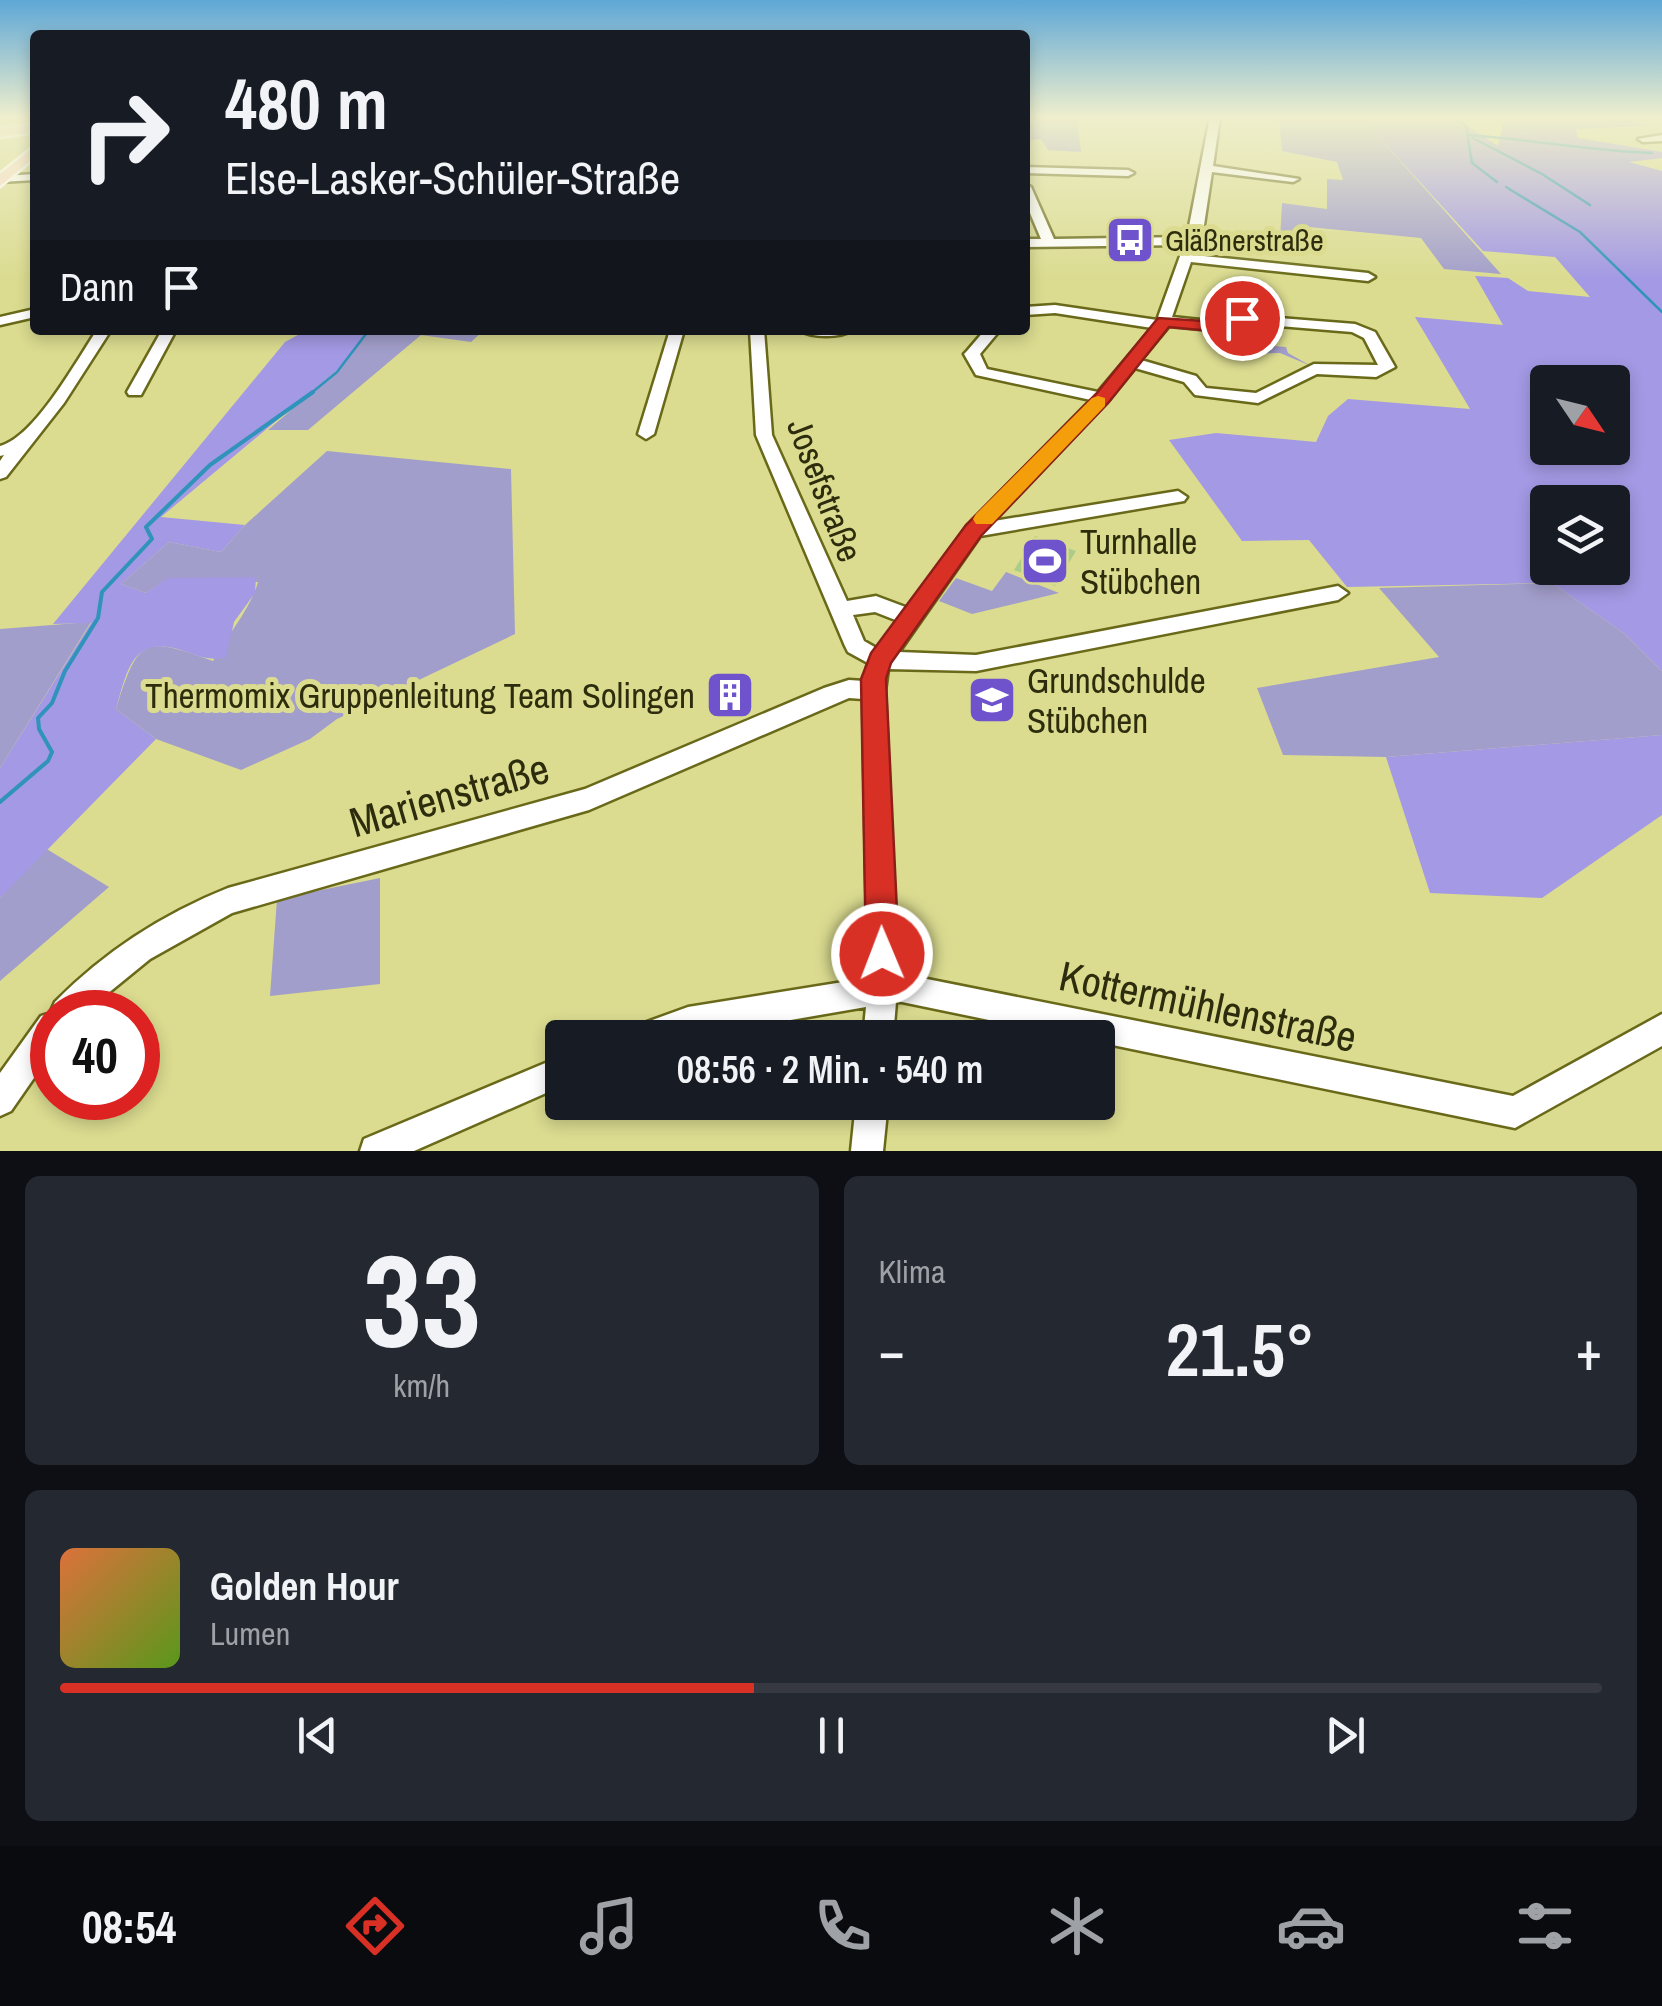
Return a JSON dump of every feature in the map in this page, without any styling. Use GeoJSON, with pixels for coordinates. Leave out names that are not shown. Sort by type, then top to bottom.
{"type":"FeatureCollection","features":[{"type":"Feature","properties":{"kind":"street"},"geometry":{"type":"LineString","coordinates":[[1043,171],[1128,174]]}},
{"type":"Feature","properties":{"kind":"street"},"geometry":{"type":"LineString","coordinates":[[880,1020],[883,988],[874,691],[880,660],[974,530],[1134,363],[1163,323],[1191,250],[1206,171]]}},
{"type":"Feature","properties":{"kind":"street"},"geometry":{"type":"LineString","coordinates":[[1227,171],[1293,179]]}},
{"type":"Feature","properties":{"kind":"street"},"geometry":{"type":"LineString","coordinates":[[1,180],[30,177]]}},
{"type":"Feature","properties":{"kind":"street"},"geometry":{"type":"LineString","coordinates":[[1030,199],[1048,243]]}},
{"type":"Feature","properties":{"kind":"street"},"geometry":{"type":"LineString","coordinates":[[1030,243],[1191,250],[1368,277]]}},
{"type":"Feature","properties":{"kind":"street"},"geometry":{"type":"LineString","coordinates":[[1030,311],[1076,311],[1222,328],[1242,318],[1355,328],[1370,335],[1387,368],[1376,372],[1314,369],[1258,398],[1201,392],[1190,379],[1134,363]]}},
{"type":"Feature","properties":{"kind":"street"},"geometry":{"type":"LineString","coordinates":[[0,321],[30,314]]}},
{"type":"Feature","properties":{"kind":"street"},"geometry":{"type":"LineString","coordinates":[[0,473],[58,400],[101,335]]}},
{"type":"Feature","properties":{"kind":"street"},"geometry":{"type":"LineString","coordinates":[[135,392],[165,335]]}},
{"type":"Feature","properties":{"kind":"street"},"geometry":{"type":"LineString","coordinates":[[646,434],[676,335]]}},
{"type":"Feature","properties":{"kind":"street","name":"Josefstraße"},"geometry":{"type":"LineString","coordinates":[[757,335],[764,435],[856,646],[880,660]]}},
{"type":"Feature","properties":{"kind":"street"},"geometry":{"type":"LineString","coordinates":[[989,335],[972,354],[981,372],[1102,398]]}},
{"type":"Feature","properties":{"kind":"street"},"geometry":{"type":"LineString","coordinates":[[0,451],[20,446]]}},
{"type":"Feature","properties":{"kind":"street"},"geometry":{"type":"LineString","coordinates":[[974,530],[1178,497]]}},
{"type":"Feature","properties":{"kind":"street"},"geometry":{"type":"LineString","coordinates":[[880,660],[976,663],[1338,593]]}},
{"type":"Feature","properties":{"kind":"street","name":"Josefstraße"},"geometry":{"type":"LineString","coordinates":[[838,610],[876,604],[910,617]]}},
{"type":"Feature","properties":{"kind":"street","name":"Marienstraße"},"geometry":{"type":"LineString","coordinates":[[90,990],[125,959],[191,918],[228,902],[589,800],[832,694],[850,689],[874,691]]}},
{"type":"Feature","properties":{"kind":"street","name":"Kottermühlenstraße"},"geometry":{"type":"LineString","coordinates":[[699,1020],[883,988],[920,991],[1515,1112],[1662,1029]]}},
{"type":"Feature","properties":{"kind":"street"},"geometry":{"type":"LineString","coordinates":[[0,1100],[30,1058]]}},
{"type":"Feature","properties":{"kind":"street"},"geometry":{"type":"LineString","coordinates":[[376,1151],[545,1079]]}},
{"type":"Feature","properties":{"kind":"street"},"geometry":{"type":"LineString","coordinates":[[868,1151],[871,1120]]}},
{"type":"Feature","properties":{"kind":"shaded area"},"geometry":{"type":"Polygon","coordinates":[[[1340,171],[1409,171],[1501,274],[1444,269],[1421,238],[1299,226],[1298,243],[1280,241],[1282,203],[1327,209],[1327,179],[1343,180],[1340,171]]]}},
{"type":"Feature","properties":{"kind":"shaded area"},"geometry":{"type":"Polygon","coordinates":[[[1410,171],[1662,171],[1662,671],[1625,634],[1555,585],[1630,585],[1630,485],[1530,485],[1530,583],[1347,587],[1309,540],[1242,541],[1169,440],[1216,433],[1316,442],[1328,416],[1348,399],[1470,409],[1415,317],[1503,325],[1475,276],[1508,278],[1528,291],[1590,297],[1555,257],[1483,251],[1410,171]]]}},
{"type":"Feature","properties":{"kind":"shaded area"},"geometry":{"type":"Polygon","coordinates":[[[1254,322],[1260,345],[1286,347],[1288,353],[1311,366],[1280,353],[1252,354],[1216,345],[1223,330],[1234,332],[1246,326],[1241,323],[1254,322]]]}},
{"type":"Feature","properties":{"kind":"shaded area"},"geometry":{"type":"Polygon","coordinates":[[[298,335],[364,335],[342,366],[161,517],[245,525],[221,552],[169,542],[121,584],[146,593],[167,578],[256,577],[255,593],[234,622],[226,657],[206,658],[155,647],[136,657],[116,709],[156,739],[0,898],[0,768],[91,623],[53,624],[285,342],[298,335]]]}},
{"type":"Feature","properties":{"kind":"shaded area"},"geometry":{"type":"Polygon","coordinates":[[[364,335],[421,335],[308,430],[268,430],[342,366],[364,335]]]}},
{"type":"Feature","properties":{"kind":"shaded area"},"geometry":{"type":"Polygon","coordinates":[[[421,335],[479,335],[471,342],[421,335]]]}},
{"type":"Feature","properties":{"kind":"shaded area"},"geometry":{"type":"Polygon","coordinates":[[[327,451],[511,469],[515,634],[337,719],[310,739],[241,770],[156,739],[116,709],[138,656],[158,646],[213,661],[258,582],[168,578],[146,593],[121,584],[169,542],[221,552],[327,451]]]}},
{"type":"Feature","properties":{"kind":"shaded area"},"geometry":{"type":"Polygon","coordinates":[[[1006,572],[1059,593],[972,614],[939,601],[956,578],[992,591],[1006,572]]]}},
{"type":"Feature","properties":{"kind":"shaded area"},"geometry":{"type":"Polygon","coordinates":[[[1555,585],[1625,634],[1662,671],[1662,735],[1386,757],[1283,755],[1257,688],[1439,657],[1379,588],[1555,585]]]}},
{"type":"Feature","properties":{"kind":"shaded area"},"geometry":{"type":"Polygon","coordinates":[[[91,622],[0,768],[0,629],[91,622]]]}},
{"type":"Feature","properties":{"kind":"shaded area"},"geometry":{"type":"Polygon","coordinates":[[[1662,735],[1662,815],[1542,898],[1430,893],[1386,757],[1662,735]]]}},
{"type":"Feature","properties":{"kind":"shaded area"},"geometry":{"type":"Polygon","coordinates":[[[45,848],[109,887],[0,981],[0,898],[45,848]]]}},
{"type":"Feature","properties":{"kind":"shaded area"},"geometry":{"type":"Polygon","coordinates":[[[380,878],[380,984],[270,996],[277,899],[380,878]]]}},
{"type":"Feature","properties":{"kind":"building","name":"Turnhalle Stübchen"},"geometry":{"type":"Polygon","coordinates":[[[1035,536],[1076,551],[1055,586],[1014,570],[1035,536]]]}},
{"type":"Feature","properties":{"kind":"waterway"},"geometry":{"type":"LineString","coordinates":[[1482,171],[1497,182]]}},
{"type":"Feature","properties":{"kind":"waterway"},"geometry":{"type":"LineString","coordinates":[[1536,171],[1590,205]]}},
{"type":"Feature","properties":{"kind":"waterway"},"geometry":{"type":"LineString","coordinates":[[1506,187],[1580,232],[1662,312]]}},
{"type":"Feature","properties":{"kind":"waterway"},"geometry":{"type":"LineString","coordinates":[[310,394],[337,372],[365,335]]}},
{"type":"Feature","properties":{"kind":"waterway"},"geometry":{"type":"LineString","coordinates":[[0,802],[48,761],[52,752],[39,729],[38,718],[52,703],[65,671],[98,618],[102,592],[152,539],[146,527],[210,465],[313,392]]}},
{"type":"Feature","properties":{"kind":"slow traffic"},"geometry":{"type":"LineString","coordinates":[[984,519],[1098,402]]}},
{"type":"Feature","properties":{"kind":"place","name":"Gläßnerstraße"},"geometry":{"type":"Point","coordinates":[1130,240]}},
{"type":"Feature","properties":{"kind":"place","name":"Turnhalle Stübchen"},"geometry":{"type":"Point","coordinates":[1045,561]}},
{"type":"Feature","properties":{"kind":"place","name":"Thermomix Gruppenleitung Team Solingen"},"geometry":{"type":"Point","coordinates":[730,695]}},
{"type":"Feature","properties":{"kind":"place","name":"Grundschulde Stübchen"},"geometry":{"type":"Point","coordinates":[992,700]}},
{"type":"Feature","properties":{"kind":"route"},"geometry":{"type":"LineString","coordinates":[[882,954],[874,679],[880,660],[974,530],[1134,363],[1164,321],[1222,328],[1242,318]]}}]}
